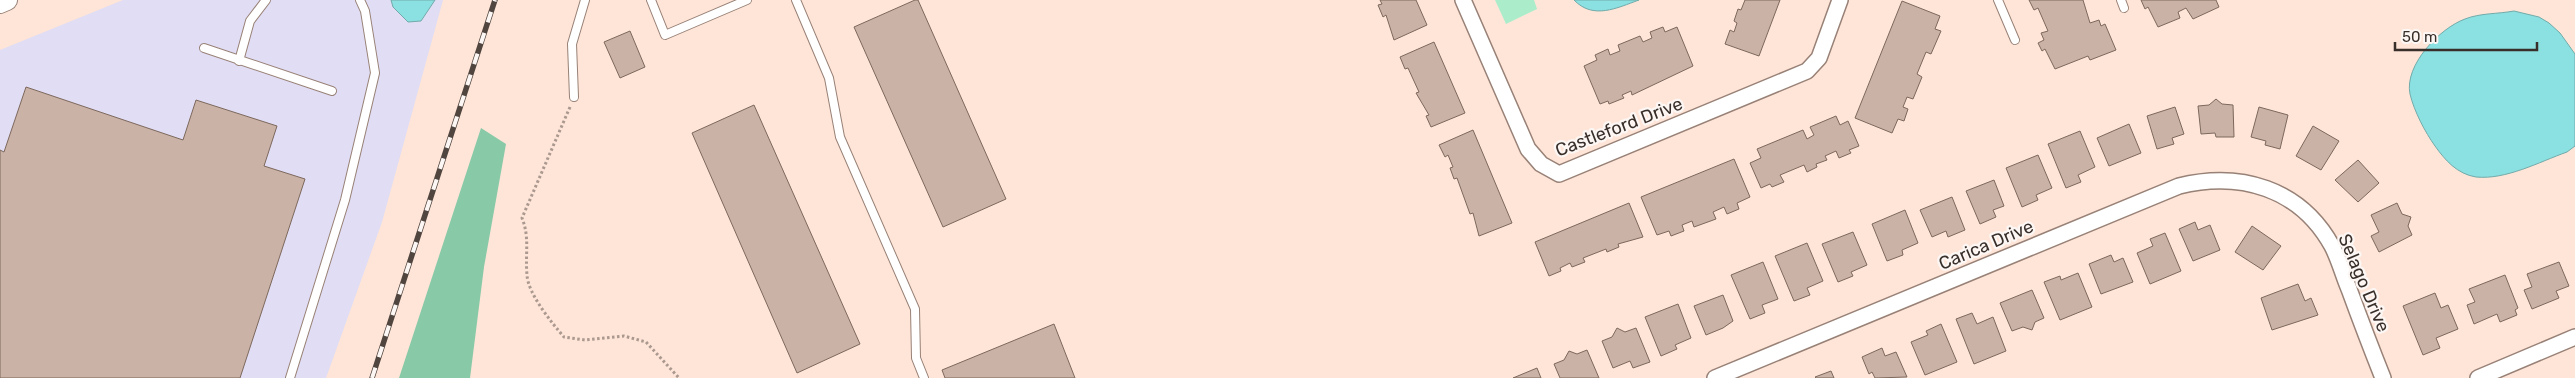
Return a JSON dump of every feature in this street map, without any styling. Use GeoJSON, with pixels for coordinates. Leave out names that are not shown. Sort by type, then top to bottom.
{"type":"FeatureCollection","features":[{"type":"Feature","properties":{"kind":"main road"},"geometry":{"type":"LineString","coordinates":[[0,3],[7,0]]}},
{"type":"Feature","properties":{"kind":"street","name":"Castleford Drive"},"geometry":{"type":"LineString","coordinates":[[1463,0],[1528,149],[1541,164],[1559,174],[1807,71],[1819,58],[1840,0]]}},
{"type":"Feature","properties":{"kind":"street","name":"Carica Drive"},"geometry":{"type":"LineString","coordinates":[[1715,378],[2179,186],[2200,181],[2225,180],[2258,185],[2276,192]]}},
{"type":"Feature","properties":{"kind":"street","name":"Selago Drive"},"geometry":{"type":"LineString","coordinates":[[2276,192],[2290,200],[2313,219],[2332,247],[2383,378]]}},
{"type":"Feature","properties":{"kind":"street"},"geometry":{"type":"LineString","coordinates":[[2478,378],[2575,337]]}},
{"type":"Feature","properties":{"kind":"lane"},"geometry":{"type":"LineString","coordinates":[[239,61],[250,22],[266,0]]}},
{"type":"Feature","properties":{"kind":"lane"},"geometry":{"type":"LineString","coordinates":[[290,378],[345,200],[375,73],[365,11],[360,0]]}},
{"type":"Feature","properties":{"kind":"lane"},"geometry":{"type":"LineString","coordinates":[[574,97],[572,44],[585,0]]}},
{"type":"Feature","properties":{"kind":"lane"},"geometry":{"type":"LineString","coordinates":[[651,0],[665,35],[747,0]]}},
{"type":"Feature","properties":{"kind":"lane"},"geometry":{"type":"LineString","coordinates":[[796,0],[829,78],[840,137],[915,309],[916,358],[924,378]]}},
{"type":"Feature","properties":{"kind":"lane"},"geometry":{"type":"LineString","coordinates":[[1998,0],[2015,40]]}},
{"type":"Feature","properties":{"kind":"lane"},"geometry":{"type":"LineString","coordinates":[[2121,0],[2124,8]]}},
{"type":"Feature","properties":{"kind":"lane"},"geometry":{"type":"LineString","coordinates":[[204,48],[332,92]]}},
{"type":"Feature","properties":{"kind":"path"},"geometry":{"type":"LineString","coordinates":[[574,97],[522,218],[528,232],[526,277],[546,315],[564,337],[585,340],[624,336],[646,342],[679,378]]}},
{"type":"Feature","properties":{"kind":"shaded area"},"geometry":{"type":"Polygon","coordinates":[[[123,0],[443,0],[382,222],[326,378],[0,378],[0,50],[123,0]]]}},
{"type":"Feature","properties":{"kind":"green space"},"geometry":{"type":"Polygon","coordinates":[[[1495,0],[1534,0],[1537,9],[1506,24],[1495,0]]]}},
{"type":"Feature","properties":{"kind":"green space"},"geometry":{"type":"Polygon","coordinates":[[[481,128],[506,144],[484,267],[470,378],[399,378],[481,128]]]}},
{"type":"Feature","properties":{"kind":"water"},"geometry":{"type":"Polygon","coordinates":[[[391,0],[435,0],[421,21],[408,22],[393,7],[391,0]]]}},
{"type":"Feature","properties":{"kind":"water"},"geometry":{"type":"Polygon","coordinates":[[[1574,0],[1639,0],[1614,9],[1597,11],[1589,10],[1574,0]]]}},
{"type":"Feature","properties":{"kind":"water"},"geometry":{"type":"Polygon","coordinates":[[[2514,11],[2539,17],[2549,23],[2560,33],[2575,54],[2575,146],[2567,152],[2511,173],[2499,176],[2476,177],[2457,170],[2435,146],[2414,107],[2410,94],[2410,83],[2418,60],[2445,30],[2465,19],[2514,11]]]}},
{"type":"Feature","properties":{"kind":"building"},"geometry":{"type":"Polygon","coordinates":[[[918,0],[1006,199],[943,227],[854,27],[918,0]]]}},
{"type":"Feature","properties":{"kind":"building"},"geometry":{"type":"Polygon","coordinates":[[[1380,0],[1416,0],[1427,25],[1394,40],[1386,15],[1383,17],[1378,5],[1382,4],[1380,0]]]}},
{"type":"Feature","properties":{"kind":"building"},"geometry":{"type":"Polygon","coordinates":[[[1745,0],[1780,0],[1759,56],[1725,44],[1730,30],[1734,32],[1737,23],[1734,21],[1738,9],[1741,10],[1745,0]]]}},
{"type":"Feature","properties":{"kind":"building"},"geometry":{"type":"Polygon","coordinates":[[[2029,0],[2083,0],[2090,23],[2099,20],[2101,26],[2105,24],[2116,50],[2090,60],[2088,56],[2055,69],[2045,49],[2042,51],[2038,43],[2044,40],[2041,33],[2048,31],[2038,8],[2034,10],[2029,0]]]}},
{"type":"Feature","properties":{"kind":"building"},"geometry":{"type":"Polygon","coordinates":[[[2141,0],[2216,0],[2219,7],[2193,19],[2186,8],[2178,12],[2180,18],[2158,27],[2148,7],[2145,9],[2141,0]]]}},
{"type":"Feature","properties":{"kind":"building"},"geometry":{"type":"Polygon","coordinates":[[[1902,1],[1940,16],[1935,29],[1941,31],[1931,54],[1926,52],[1917,74],[1922,77],[1913,99],[1907,97],[1903,107],[1908,109],[1904,121],[1898,119],[1892,133],[1855,118],[1902,1]]]}},
{"type":"Feature","properties":{"kind":"building"},"geometry":{"type":"Polygon","coordinates":[[[1663,27],[1665,32],[1677,27],[1693,66],[1632,95],[1631,91],[1622,95],[1624,98],[1609,104],[1608,101],[1600,104],[1584,66],[1597,60],[1595,55],[1608,49],[1610,55],[1620,51],[1618,45],[1640,36],[1643,42],[1652,38],[1650,32],[1663,27]]]}},
{"type":"Feature","properties":{"kind":"building"},"geometry":{"type":"Polygon","coordinates":[[[630,31],[645,67],[620,78],[604,42],[630,31]]]}},
{"type":"Feature","properties":{"kind":"building"},"geometry":{"type":"Polygon","coordinates":[[[1434,42],[1465,113],[1431,127],[1426,116],[1429,115],[1416,93],[1419,92],[1408,68],[1405,69],[1400,57],[1434,42]]]}},
{"type":"Feature","properties":{"kind":"building"},"geometry":{"type":"Polygon","coordinates":[[[26,87],[183,140],[196,100],[277,126],[264,166],[305,179],[240,378],[0,378],[0,150],[4,152],[26,87]]]}},
{"type":"Feature","properties":{"kind":"building"},"geometry":{"type":"Polygon","coordinates":[[[2216,99],[2222,104],[2233,105],[2234,137],[2216,137],[2215,133],[2201,134],[2198,106],[2209,105],[2216,99]]]}},
{"type":"Feature","properties":{"kind":"building"},"geometry":{"type":"Polygon","coordinates":[[[754,105],[860,344],[797,373],[692,133],[754,105]]]}},
{"type":"Feature","properties":{"kind":"building"},"geometry":{"type":"Polygon","coordinates":[[[2175,107],[2184,134],[2172,138],[2174,144],[2157,149],[2147,116],[2175,107]]]}},
{"type":"Feature","properties":{"kind":"building"},"geometry":{"type":"Polygon","coordinates":[[[2259,107],[2288,115],[2280,149],[2265,145],[2266,141],[2251,137],[2259,107]]]}},
{"type":"Feature","properties":{"kind":"building"},"geometry":{"type":"Polygon","coordinates":[[[1836,116],[1840,125],[1848,121],[1859,146],[1849,150],[1851,153],[1839,158],[1836,151],[1825,156],[1827,160],[1816,164],[1817,167],[1807,172],[1804,165],[1780,175],[1784,182],[1772,187],[1770,184],[1761,188],[1750,163],[1761,158],[1757,149],[1803,130],[1807,139],[1814,135],[1810,127],[1836,116]]]}},
{"type":"Feature","properties":{"kind":"building"},"geometry":{"type":"Polygon","coordinates":[[[2129,124],[2141,153],[2109,166],[2097,138],[2129,124]]]}},
{"type":"Feature","properties":{"kind":"building"},"geometry":{"type":"Polygon","coordinates":[[[2313,126],[2339,141],[2321,170],[2296,156],[2313,126]]]}},
{"type":"Feature","properties":{"kind":"building"},"geometry":{"type":"Polygon","coordinates":[[[1473,130],[1512,223],[1479,236],[1473,213],[1470,214],[1457,178],[1454,179],[1450,168],[1453,167],[1448,155],[1445,157],[1439,145],[1473,130]]]}},
{"type":"Feature","properties":{"kind":"building"},"geometry":{"type":"Polygon","coordinates":[[[2080,131],[2095,167],[2078,175],[2081,182],[2066,188],[2048,144],[2080,131]]]}},
{"type":"Feature","properties":{"kind":"building"},"geometry":{"type":"Polygon","coordinates":[[[2038,155],[2052,188],[2036,195],[2038,200],[2022,207],[2006,168],[2038,155]]]}},
{"type":"Feature","properties":{"kind":"building"},"geometry":{"type":"Polygon","coordinates":[[[1734,159],[1750,197],[1737,203],[1739,209],[1727,214],[1724,207],[1713,212],[1716,219],[1694,227],[1692,221],[1682,225],[1684,231],[1671,236],[1669,231],[1657,235],[1641,197],[1734,159]]]}},
{"type":"Feature","properties":{"kind":"building"},"geometry":{"type":"Polygon","coordinates":[[[2358,160],[2379,183],[2358,202],[2335,180],[2358,160]]]}},
{"type":"Feature","properties":{"kind":"building"},"geometry":{"type":"Polygon","coordinates":[[[1994,180],[2004,206],[1993,210],[1996,217],[1980,224],[1966,191],[1994,180]]]}},
{"type":"Feature","properties":{"kind":"building"},"geometry":{"type":"Polygon","coordinates":[[[1952,197],[1965,230],[1948,237],[1946,231],[1932,237],[1920,210],[1952,197]]]}},
{"type":"Feature","properties":{"kind":"building"},"geometry":{"type":"Polygon","coordinates":[[[1629,203],[1643,237],[1618,244],[1619,247],[1607,252],[1606,249],[1583,258],[1585,262],[1572,267],[1570,263],[1560,268],[1561,271],[1549,276],[1535,242],[1629,203]]]}},
{"type":"Feature","properties":{"kind":"building"},"geometry":{"type":"Polygon","coordinates":[[[2397,203],[2402,214],[2411,217],[2408,226],[2412,235],[2379,252],[2371,236],[2379,232],[2371,215],[2397,203]]]}},
{"type":"Feature","properties":{"kind":"building"},"geometry":{"type":"Polygon","coordinates":[[[1905,210],[1918,243],[1902,250],[1903,255],[1887,261],[1872,224],[1905,210]]]}},
{"type":"Feature","properties":{"kind":"building"},"geometry":{"type":"Polygon","coordinates":[[[2195,222],[2198,230],[2210,225],[2220,250],[2193,261],[2179,229],[2195,222]]]}},
{"type":"Feature","properties":{"kind":"building"},"geometry":{"type":"Polygon","coordinates":[[[2252,226],[2281,246],[2263,270],[2235,252],[2252,226]]]}},
{"type":"Feature","properties":{"kind":"building"},"geometry":{"type":"Polygon","coordinates":[[[1853,232],[1867,265],[1851,272],[1853,276],[1838,282],[1822,244],[1853,232]]]}},
{"type":"Feature","properties":{"kind":"building"},"geometry":{"type":"Polygon","coordinates":[[[2165,233],[2181,271],[2150,284],[2137,253],[2153,246],[2150,239],[2165,233]]]}},
{"type":"Feature","properties":{"kind":"building"},"geometry":{"type":"Polygon","coordinates":[[[1807,243],[1823,281],[1807,288],[1810,295],[1794,301],[1775,256],[1807,243]]]}},
{"type":"Feature","properties":{"kind":"building"},"geometry":{"type":"Polygon","coordinates":[[[2111,255],[2114,262],[2123,258],[2133,282],[2101,294],[2089,264],[2111,255]]]}},
{"type":"Feature","properties":{"kind":"building"},"geometry":{"type":"Polygon","coordinates":[[[1763,262],[1778,299],[1762,305],[1765,313],[1750,319],[1731,275],[1763,262]]]}},
{"type":"Feature","properties":{"kind":"building"},"geometry":{"type":"Polygon","coordinates":[[[2559,262],[2569,286],[2556,291],[2559,298],[2532,309],[2524,290],[2532,287],[2527,274],[2559,262]]]}},
{"type":"Feature","properties":{"kind":"building"},"geometry":{"type":"Polygon","coordinates":[[[2078,273],[2092,307],[2060,320],[2044,282],[2060,276],[2061,280],[2078,273]]]}},
{"type":"Feature","properties":{"kind":"building"},"geometry":{"type":"Polygon","coordinates":[[[2505,275],[2518,308],[2515,310],[2517,315],[2500,322],[2497,314],[2474,324],[2467,305],[2475,302],[2469,289],[2505,275]]]}},
{"type":"Feature","properties":{"kind":"building"},"geometry":{"type":"Polygon","coordinates":[[[2298,284],[2305,301],[2311,298],[2318,315],[2272,330],[2261,298],[2298,284]]]}},
{"type":"Feature","properties":{"kind":"building"},"geometry":{"type":"Polygon","coordinates":[[[2032,290],[2044,318],[2035,322],[2032,330],[2023,327],[2012,331],[2000,303],[2032,290]]]}},
{"type":"Feature","properties":{"kind":"building"},"geometry":{"type":"Polygon","coordinates":[[[2435,293],[2441,308],[2448,305],[2458,329],[2436,338],[2440,348],[2423,355],[2403,306],[2435,293]]]}},
{"type":"Feature","properties":{"kind":"building"},"geometry":{"type":"Polygon","coordinates":[[[1723,295],[1733,321],[1723,328],[1706,335],[1694,306],[1723,295]]]}},
{"type":"Feature","properties":{"kind":"building"},"geometry":{"type":"Polygon","coordinates":[[[1678,304],[1691,338],[1675,345],[1677,349],[1661,356],[1645,317],[1678,304]]]}},
{"type":"Feature","properties":{"kind":"building"},"geometry":{"type":"Polygon","coordinates":[[[1972,313],[1977,324],[1993,317],[2006,351],[1974,364],[1956,319],[1972,313]]]}},
{"type":"Feature","properties":{"kind":"building"},"geometry":{"type":"Polygon","coordinates":[[[1054,324],[1075,378],[945,378],[942,370],[1054,324]]]}},
{"type":"Feature","properties":{"kind":"building"},"geometry":{"type":"Polygon","coordinates":[[[1941,324],[1957,362],[1925,375],[1911,342],[1928,335],[1926,331],[1941,324]]]}},
{"type":"Feature","properties":{"kind":"building"},"geometry":{"type":"Polygon","coordinates":[[[1617,328],[1625,332],[1636,328],[1650,362],[1633,368],[1630,361],[1613,368],[1602,341],[1612,337],[1617,328]]]}},
{"type":"Feature","properties":{"kind":"building"},"geometry":{"type":"Polygon","coordinates":[[[1882,348],[1885,356],[1896,352],[1907,377],[1875,378],[1872,372],[1869,374],[1862,357],[1882,348]]]}},
{"type":"Feature","properties":{"kind":"building"},"geometry":{"type":"Polygon","coordinates":[[[1587,350],[1599,378],[1560,378],[1554,364],[1564,360],[1569,351],[1577,354],[1587,350]]]}},
{"type":"Feature","properties":{"kind":"building"},"geometry":{"type":"Polygon","coordinates":[[[1537,368],[1541,378],[1513,378],[1537,368]]]}},
{"type":"Feature","properties":{"kind":"building"},"geometry":{"type":"Polygon","coordinates":[[[1831,371],[1834,378],[1815,377],[1831,371]]]}},
{"type":"Feature","properties":{"kind":"railway"},"geometry":{"type":"LineString","coordinates":[[372,378],[495,0]]}}]}
